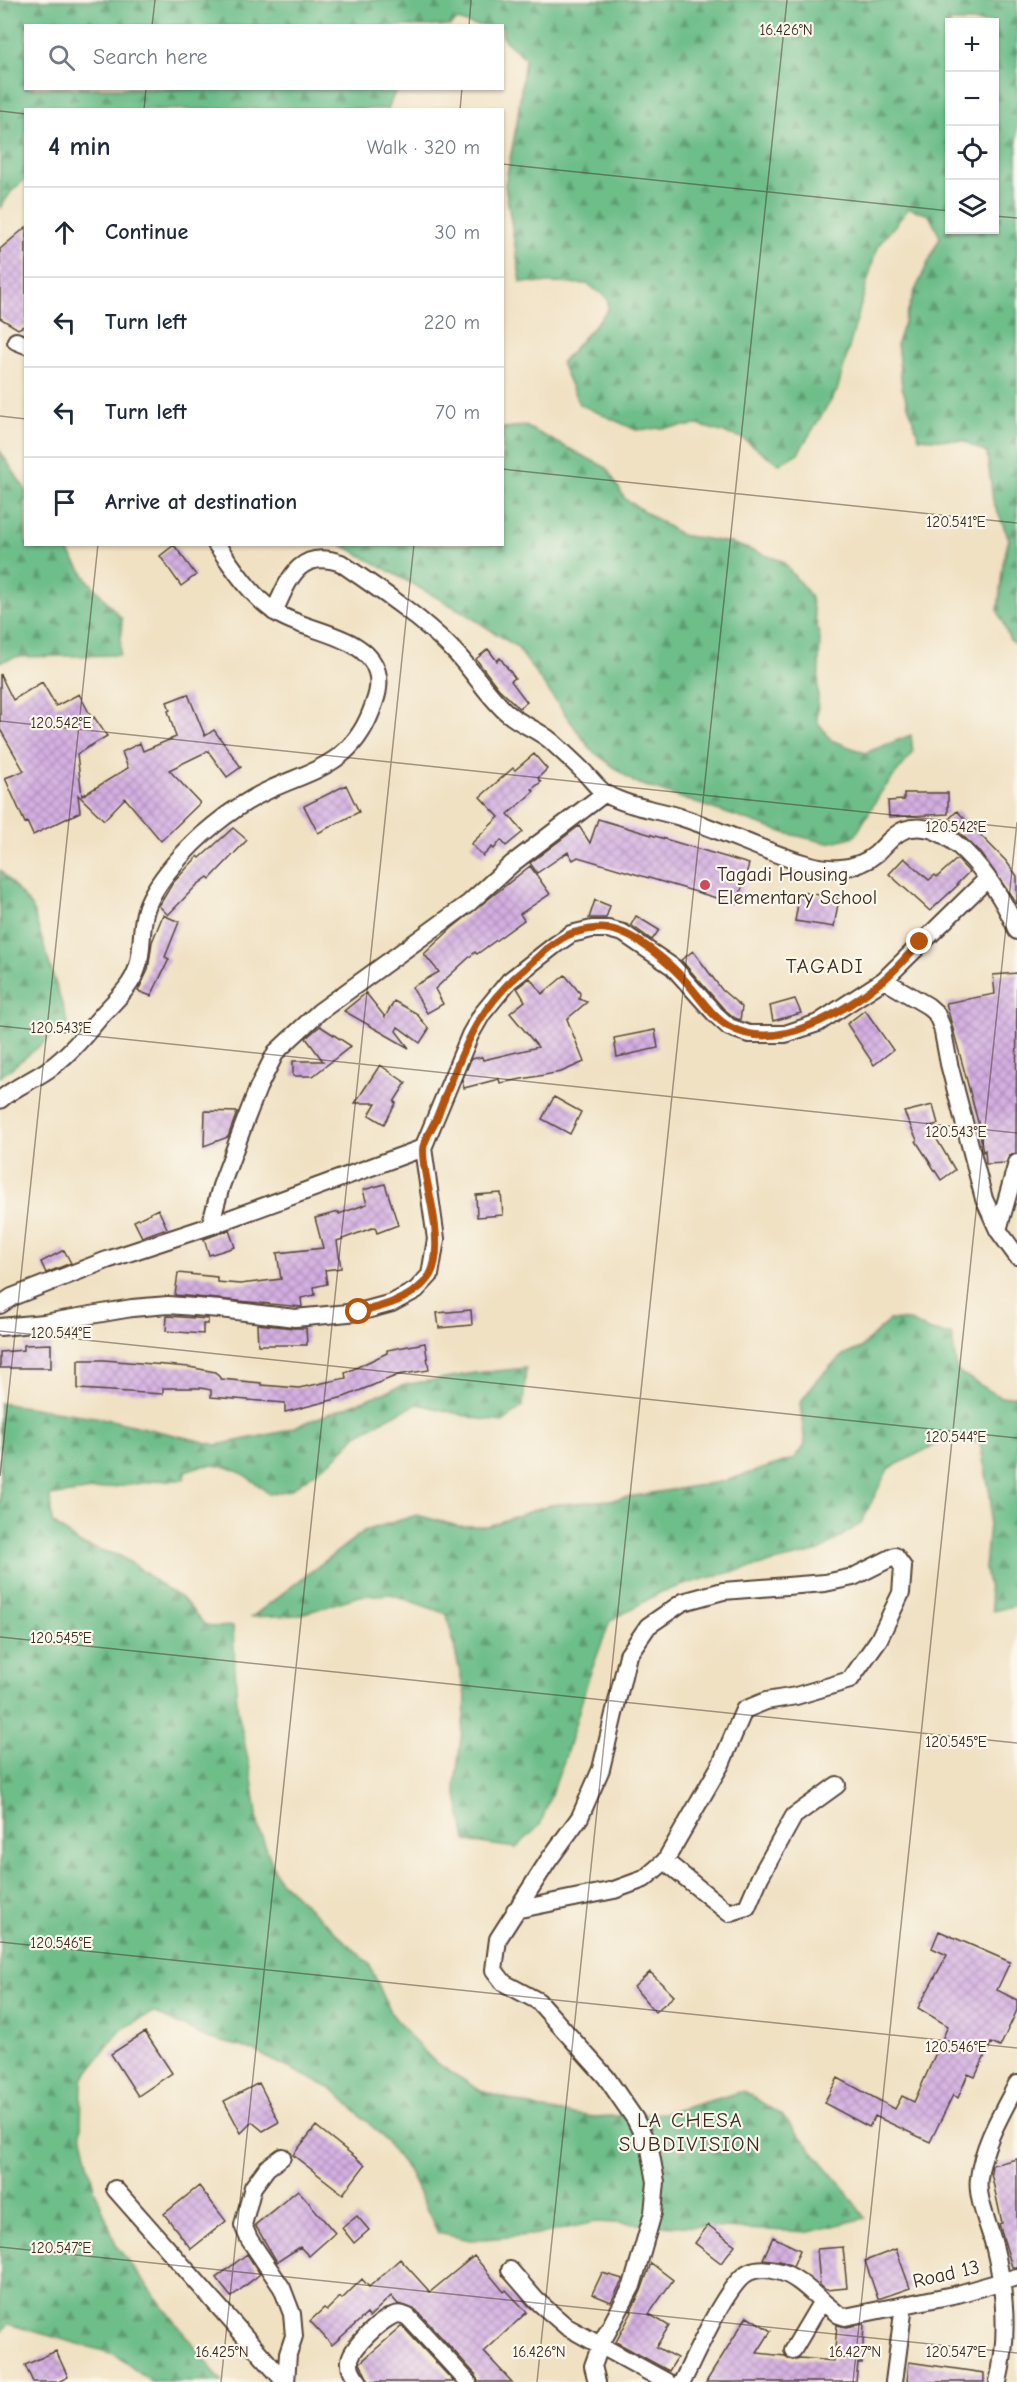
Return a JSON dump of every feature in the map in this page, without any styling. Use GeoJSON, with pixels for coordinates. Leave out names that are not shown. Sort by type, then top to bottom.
{"type":"FeatureCollection","features":[{"type":"Feature","properties":{"kind":"street"},"geometry":{"type":"LineString","coordinates":[[0,1100],[54,1066],[130,983],[139,965],[144,916],[149,901],[157,888],[197,841],[214,825],[246,802],[271,789],[305,777],[332,762],[350,747],[369,717],[378,695],[378,675],[372,660],[349,642],[274,612],[252,592],[218,546]]}},
{"type":"Feature","properties":{"kind":"street"},"geometry":{"type":"LineString","coordinates":[[274,612],[283,592],[305,562],[325,558],[341,563],[430,627],[471,669],[506,712],[548,738],[572,759],[605,794],[636,807],[678,816],[805,864],[836,869],[856,866],[875,855],[887,842],[904,830],[922,828],[929,830],[951,839],[968,854],[1001,898],[1017,930]]}},
{"type":"Feature","properties":{"kind":"street"},"geometry":{"type":"LineString","coordinates":[[210,1226],[240,1135],[258,1088],[276,1052],[319,1012],[469,903],[513,863],[605,794]]}},
{"type":"Feature","properties":{"kind":"street"},"geometry":{"type":"LineString","coordinates":[[0,1327],[168,1305],[220,1308],[295,1318],[359,1312],[392,1303],[416,1290],[430,1275],[436,1239],[423,1148],[470,1035],[482,1014],[509,981],[571,934],[592,929],[608,929],[622,933],[673,967],[729,1027],[749,1034],[784,1034],[818,1023],[884,980],[987,879]]}},
{"type":"Feature","properties":{"kind":"street"},"geometry":{"type":"LineString","coordinates":[[884,980],[936,1013],[942,1027],[949,1064],[984,1199],[998,1230],[1017,1256]]}},
{"type":"Feature","properties":{"kind":"street"},"geometry":{"type":"LineString","coordinates":[[0,1305],[12,1297],[107,1260],[210,1226],[423,1148]]}},
{"type":"Feature","properties":{"kind":"street"},"geometry":{"type":"LineString","coordinates":[[998,1230],[1017,1163]]}},
{"type":"Feature","properties":{"kind":"street"},"geometry":{"type":"LineString","coordinates":[[515,1910],[614,1890],[645,1879],[665,1861],[721,1764],[744,1710],[766,1701],[796,1696],[850,1680],[879,1639],[900,1593],[903,1567],[895,1556],[853,1577],[825,1583],[723,1591],[683,1602],[648,1626],[628,1655],[601,1769],[580,1817],[515,1910],[498,1939],[494,1970],[504,1983],[538,2001],[606,2077],[635,2119],[650,2149],[656,2182],[653,2213],[632,2286],[601,2344],[593,2366],[597,2382]]}},
{"type":"Feature","properties":{"kind":"street"},"geometry":{"type":"LineString","coordinates":[[665,1861],[729,1913],[747,1907],[760,1876],[794,1816],[837,1785]]}},
{"type":"Feature","properties":{"kind":"street"},"geometry":{"type":"LineString","coordinates":[[998,2382],[1010,2279],[984,2212],[978,2179],[988,2142],[1017,2084]]}},
{"type":"Feature","properties":{"kind":"street"},"geometry":{"type":"LineString","coordinates":[[282,2157],[267,2168],[253,2187],[243,2225],[249,2239],[282,2288],[292,2314],[294,2336],[288,2354],[285,2382]]}},
{"type":"Feature","properties":{"kind":"street"},"geometry":{"type":"LineString","coordinates":[[115,2188],[285,2382]]}},
{"type":"Feature","properties":{"kind":"street"},"geometry":{"type":"LineString","coordinates":[[682,2382],[721,2307],[742,2276],[750,2271],[764,2269],[797,2280],[839,2315],[845,2317],[904,2305]]}},
{"type":"Feature","properties":{"kind":"street"},"geometry":{"type":"LineString","coordinates":[[510,2270],[536,2300],[567,2327],[667,2382]]}},
{"type":"Feature","properties":{"kind":"street","name":"Road 13"},"geometry":{"type":"LineString","coordinates":[[894,2382],[904,2305],[1010,2279]]}},
{"type":"Feature","properties":{"kind":"street"},"geometry":{"type":"LineString","coordinates":[[793,2350],[822,2301]]}},
{"type":"Feature","properties":{"kind":"street"},"geometry":{"type":"LineString","coordinates":[[359,2382],[351,2369],[351,2354],[360,2342],[386,2319],[394,2314],[402,2314],[408,2317],[468,2382]]}},
{"type":"Feature","properties":{"kind":"shaded area","name":"Tagadi Housing Elementary School"},"geometry":{"type":"Polygon","coordinates":[[[597,815],[754,862],[739,909],[583,860],[597,815]]]}},
{"type":"Feature","properties":{"kind":"green space"},"geometry":{"type":"Polygon","coordinates":[[[0,0],[1017,0],[1017,645],[1010,640],[998,611],[1003,563],[1009,539],[993,501],[987,453],[964,441],[919,438],[902,387],[897,343],[914,293],[940,237],[929,215],[909,208],[877,247],[837,391],[798,453],[779,464],[742,438],[698,425],[636,430],[579,404],[561,363],[608,310],[608,299],[588,284],[521,282],[505,185],[517,123],[525,58],[504,40],[504,24],[469,24],[458,20],[453,24],[24,24],[24,90],[400,90],[394,94],[388,108],[24,108],[24,180],[11,192],[0,208],[0,0]]]}},
{"type":"Feature","properties":{"kind":"green space"},"geometry":{"type":"Polygon","coordinates":[[[525,426],[607,468],[625,499],[681,535],[731,543],[782,561],[810,595],[820,639],[817,721],[831,740],[865,753],[911,735],[913,753],[881,792],[855,836],[828,843],[785,833],[634,782],[591,750],[517,647],[463,612],[344,546],[504,546],[504,428],[525,426]]]}},
{"type":"Feature","properties":{"kind":"green space"},"geometry":{"type":"Polygon","coordinates":[[[0,451],[24,487],[24,546],[65,546],[87,579],[122,619],[120,655],[16,657],[0,662],[0,451]]]}},
{"type":"Feature","properties":{"kind":"green space"},"geometry":{"type":"Polygon","coordinates":[[[0,870],[32,907],[68,1024],[0,1077],[0,870]]]}},
{"type":"Feature","properties":{"kind":"green space"},"geometry":{"type":"Polygon","coordinates":[[[889,1320],[910,1321],[930,1331],[952,1335],[957,1371],[1000,1397],[1017,1396],[1017,1605],[993,1611],[985,1569],[991,1500],[980,1443],[948,1438],[888,1469],[861,1523],[820,1551],[707,1578],[661,1592],[610,1621],[588,1680],[566,1755],[540,1825],[516,1848],[466,1841],[455,1785],[466,1700],[447,1614],[391,1594],[359,1596],[299,1615],[252,1617],[364,1531],[417,1515],[458,1526],[488,1526],[548,1505],[610,1500],[725,1481],[793,1459],[805,1445],[800,1403],[818,1378],[842,1356],[861,1348],[889,1320]]]}},
{"type":"Feature","properties":{"kind":"green space"},"geometry":{"type":"Polygon","coordinates":[[[526,1368],[523,1406],[503,1422],[479,1419],[418,1404],[357,1435],[334,1459],[290,1490],[269,1494],[240,1472],[210,1465],[185,1471],[184,1480],[163,1480],[50,1496],[52,1522],[80,1544],[120,1556],[139,1568],[183,1599],[204,1624],[216,1627],[233,1626],[237,1707],[252,1779],[259,1829],[278,1879],[369,1964],[391,2013],[436,2063],[481,2091],[545,2110],[594,2117],[666,2113],[744,2091],[784,2117],[839,2182],[865,2218],[809,2232],[595,2222],[540,2234],[471,2240],[438,2233],[409,2172],[382,2136],[334,2090],[250,2049],[207,2038],[153,2012],[119,2031],[82,2080],[81,2133],[94,2188],[117,2247],[222,2382],[151,2382],[114,2354],[8,2324],[0,2332],[0,1403],[102,1418],[217,1445],[281,1432],[404,1385],[475,1373],[526,1368]]]}},
{"type":"Feature","properties":{"kind":"building"},"geometry":{"type":"Polygon","coordinates":[[[24,229],[24,326],[18,329],[0,318],[0,249],[24,229]]]}},
{"type":"Feature","properties":{"kind":"building"},"geometry":{"type":"Polygon","coordinates":[[[175,546],[196,575],[181,586],[160,556],[175,546]]]}},
{"type":"Feature","properties":{"kind":"building"},"geometry":{"type":"Polygon","coordinates":[[[488,649],[497,661],[500,658],[515,678],[511,681],[527,702],[519,708],[498,688],[476,659],[488,649]]]}},
{"type":"Feature","properties":{"kind":"building"},"geometry":{"type":"Polygon","coordinates":[[[0,674],[13,700],[42,682],[56,706],[79,694],[92,718],[94,717],[107,736],[77,754],[82,796],[128,768],[122,752],[140,743],[143,751],[176,737],[167,702],[188,694],[205,736],[214,730],[241,767],[227,777],[208,751],[169,770],[200,803],[161,841],[125,798],[104,820],[78,795],[80,812],[33,835],[27,822],[25,823],[5,778],[24,771],[0,729],[0,674]]]}},
{"type":"Feature","properties":{"kind":"building"},"geometry":{"type":"Polygon","coordinates":[[[534,754],[547,769],[538,778],[541,782],[532,789],[534,791],[508,814],[523,832],[506,846],[501,840],[494,849],[492,847],[483,856],[471,844],[499,817],[480,797],[513,768],[515,770],[534,754]]]}},
{"type":"Feature","properties":{"kind":"building"},"geometry":{"type":"Polygon","coordinates":[[[346,785],[359,812],[318,833],[304,806],[346,785]]]}},
{"type":"Feature","properties":{"kind":"building"},"geometry":{"type":"Polygon","coordinates":[[[904,793],[948,793],[948,814],[889,817],[888,801],[904,800],[904,793]]]}},
{"type":"Feature","properties":{"kind":"building"},"geometry":{"type":"Polygon","coordinates":[[[957,811],[1006,861],[1017,876],[1017,904],[981,853],[947,821],[957,811]]]}},
{"type":"Feature","properties":{"kind":"building","name":"Tagadi Housing Elementary School"},"geometry":{"type":"Polygon","coordinates":[[[598,819],[749,864],[737,904],[578,857],[573,860],[568,852],[537,873],[530,863],[579,826],[590,843],[598,819]]]}},
{"type":"Feature","properties":{"kind":"building"},"geometry":{"type":"Polygon","coordinates":[[[233,828],[247,840],[210,879],[208,877],[197,885],[168,915],[159,906],[172,884],[198,856],[200,858],[233,828]]]}},
{"type":"Feature","properties":{"kind":"building"},"geometry":{"type":"Polygon","coordinates":[[[904,858],[929,880],[935,875],[937,877],[957,859],[969,872],[930,911],[889,874],[904,858]]]}},
{"type":"Feature","properties":{"kind":"building"},"geometry":{"type":"Polygon","coordinates":[[[530,866],[550,894],[520,914],[524,920],[477,954],[475,952],[435,989],[443,1004],[427,1013],[412,987],[439,972],[424,954],[452,928],[530,866]]]}},
{"type":"Feature","properties":{"kind":"building"},"geometry":{"type":"Polygon","coordinates":[[[800,892],[839,898],[834,927],[795,921],[800,892]]]}},
{"type":"Feature","properties":{"kind":"building"},"geometry":{"type":"Polygon","coordinates":[[[595,900],[610,906],[606,918],[589,918],[595,900]]]}},
{"type":"Feature","properties":{"kind":"building"},"geometry":{"type":"Polygon","coordinates":[[[163,915],[179,922],[165,957],[169,959],[151,996],[138,991],[148,970],[152,942],[163,915]]]}},
{"type":"Feature","properties":{"kind":"building"},"geometry":{"type":"Polygon","coordinates":[[[636,916],[659,930],[652,940],[631,925],[636,916]]]}},
{"type":"Feature","properties":{"kind":"building"},"geometry":{"type":"Polygon","coordinates":[[[693,951],[722,990],[742,1007],[740,1020],[723,1008],[681,960],[693,951]]]}},
{"type":"Feature","properties":{"kind":"building"},"geometry":{"type":"Polygon","coordinates":[[[1017,973],[1016,1153],[1009,1156],[1006,1163],[986,1164],[985,1150],[983,1152],[978,1122],[946,1003],[995,994],[993,975],[1017,973]]]}},
{"type":"Feature","properties":{"kind":"building"},"geometry":{"type":"Polygon","coordinates":[[[565,975],[580,993],[579,999],[587,1002],[567,1019],[584,1062],[561,1072],[500,1083],[499,1079],[464,1088],[462,1081],[471,1059],[482,1057],[483,1060],[538,1047],[510,1013],[525,1001],[517,988],[530,978],[542,994],[565,975]]]}},
{"type":"Feature","properties":{"kind":"building"},"geometry":{"type":"Polygon","coordinates":[[[366,993],[385,1017],[394,1001],[416,1013],[429,1029],[420,1043],[398,1027],[396,1031],[409,1048],[344,1011],[366,993]]]}},
{"type":"Feature","properties":{"kind":"building"},"geometry":{"type":"Polygon","coordinates":[[[795,999],[801,1013],[773,1021],[770,1006],[795,999]]]}},
{"type":"Feature","properties":{"kind":"building"},"geometry":{"type":"Polygon","coordinates":[[[865,1010],[893,1050],[874,1065],[847,1024],[865,1010]]]}},
{"type":"Feature","properties":{"kind":"building"},"geometry":{"type":"Polygon","coordinates":[[[320,1026],[351,1046],[313,1076],[293,1076],[293,1061],[323,1061],[306,1038],[320,1026]]]}},
{"type":"Feature","properties":{"kind":"building"},"geometry":{"type":"Polygon","coordinates":[[[655,1030],[658,1048],[617,1057],[614,1038],[655,1030]]]}},
{"type":"Feature","properties":{"kind":"building"},"geometry":{"type":"Polygon","coordinates":[[[380,1065],[406,1083],[384,1124],[369,1115],[376,1103],[355,1103],[380,1065]]]}},
{"type":"Feature","properties":{"kind":"building"},"geometry":{"type":"Polygon","coordinates":[[[554,1097],[581,1112],[570,1134],[542,1119],[554,1097]]]}},
{"type":"Feature","properties":{"kind":"building"},"geometry":{"type":"Polygon","coordinates":[[[933,1105],[938,1124],[929,1126],[955,1170],[941,1180],[916,1141],[904,1112],[933,1105]]]}},
{"type":"Feature","properties":{"kind":"building"},"geometry":{"type":"Polygon","coordinates":[[[205,1111],[237,1112],[228,1137],[204,1146],[205,1111]]]}},
{"type":"Feature","properties":{"kind":"building"},"geometry":{"type":"Polygon","coordinates":[[[385,1184],[398,1225],[377,1233],[375,1227],[337,1241],[341,1268],[325,1270],[327,1284],[314,1287],[315,1295],[301,1298],[302,1307],[175,1295],[178,1273],[217,1277],[217,1282],[240,1284],[281,1279],[277,1253],[323,1248],[315,1218],[339,1212],[339,1214],[367,1204],[363,1190],[385,1184]]]}},
{"type":"Feature","properties":{"kind":"building"},"geometry":{"type":"Polygon","coordinates":[[[501,1193],[503,1215],[477,1217],[476,1195],[501,1193]]]}},
{"type":"Feature","properties":{"kind":"building"},"geometry":{"type":"Polygon","coordinates":[[[158,1209],[167,1228],[142,1237],[134,1221],[158,1209]]]}},
{"type":"Feature","properties":{"kind":"building"},"geometry":{"type":"Polygon","coordinates":[[[229,1230],[235,1247],[209,1255],[204,1239],[229,1230]]]}},
{"type":"Feature","properties":{"kind":"building"},"geometry":{"type":"Polygon","coordinates":[[[64,1250],[71,1263],[46,1273],[41,1262],[64,1250]]]}},
{"type":"Feature","properties":{"kind":"building"},"geometry":{"type":"Polygon","coordinates":[[[471,1310],[472,1325],[439,1328],[437,1313],[471,1310]]]}},
{"type":"Feature","properties":{"kind":"building"},"geometry":{"type":"Polygon","coordinates":[[[167,1316],[208,1319],[208,1324],[203,1324],[203,1334],[166,1331],[167,1316]]]}},
{"type":"Feature","properties":{"kind":"building"},"geometry":{"type":"Polygon","coordinates":[[[257,1324],[306,1328],[307,1345],[258,1345],[257,1324]]]}},
{"type":"Feature","properties":{"kind":"building"},"geometry":{"type":"Polygon","coordinates":[[[425,1343],[429,1370],[398,1375],[344,1397],[285,1412],[285,1403],[211,1397],[211,1390],[201,1388],[163,1388],[163,1394],[78,1389],[78,1360],[189,1367],[215,1372],[221,1379],[299,1388],[346,1378],[345,1373],[387,1353],[387,1350],[425,1343]]]}},
{"type":"Feature","properties":{"kind":"building"},"geometry":{"type":"Polygon","coordinates":[[[51,1344],[51,1368],[0,1368],[0,1352],[24,1350],[24,1345],[51,1344]]]}},
{"type":"Feature","properties":{"kind":"building"},"geometry":{"type":"Polygon","coordinates":[[[939,1931],[1010,1962],[997,1990],[1017,2000],[1017,2010],[1000,2047],[991,2043],[975,2077],[968,2074],[958,2098],[953,2095],[930,2142],[875,2116],[869,2127],[824,2103],[838,2078],[895,2109],[902,2096],[914,2102],[948,2026],[918,2008],[947,1955],[932,1948],[939,1931]]]}},
{"type":"Feature","properties":{"kind":"building"},"geometry":{"type":"Polygon","coordinates":[[[650,1972],[674,1996],[655,2012],[634,1987],[650,1972]]]}},
{"type":"Feature","properties":{"kind":"building"},"geometry":{"type":"Polygon","coordinates":[[[145,2032],[172,2073],[138,2096],[111,2054],[145,2032]]]}},
{"type":"Feature","properties":{"kind":"building"},"geometry":{"type":"Polygon","coordinates":[[[259,2083],[279,2122],[263,2131],[252,2122],[241,2133],[224,2101],[259,2083]]]}},
{"type":"Feature","properties":{"kind":"building"},"geometry":{"type":"Polygon","coordinates":[[[316,2126],[365,2165],[343,2194],[293,2155],[316,2126]]]}},
{"type":"Feature","properties":{"kind":"building"},"geometry":{"type":"Polygon","coordinates":[[[1017,2159],[1017,2267],[1012,2267],[999,2224],[1002,2223],[991,2173],[992,2165],[1017,2159]]]}},
{"type":"Feature","properties":{"kind":"building"},"geometry":{"type":"Polygon","coordinates":[[[199,2186],[226,2221],[191,2249],[164,2214],[199,2186]]]}},
{"type":"Feature","properties":{"kind":"building"},"geometry":{"type":"Polygon","coordinates":[[[298,2190],[335,2233],[309,2256],[300,2247],[277,2262],[255,2225],[298,2190]]]}},
{"type":"Feature","properties":{"kind":"building"},"geometry":{"type":"Polygon","coordinates":[[[357,2216],[369,2230],[354,2243],[342,2228],[357,2216]]]}},
{"type":"Feature","properties":{"kind":"building"},"geometry":{"type":"Polygon","coordinates":[[[708,2225],[735,2245],[721,2263],[695,2243],[708,2225]]]}},
{"type":"Feature","properties":{"kind":"building"},"geometry":{"type":"Polygon","coordinates":[[[773,2237],[800,2250],[793,2266],[780,2261],[763,2259],[773,2237]]]}},
{"type":"Feature","properties":{"kind":"building"},"geometry":{"type":"Polygon","coordinates":[[[843,2247],[847,2288],[826,2290],[820,2285],[817,2249],[843,2247]]]}},
{"type":"Feature","properties":{"kind":"building"},"geometry":{"type":"Polygon","coordinates":[[[896,2249],[910,2288],[878,2299],[865,2261],[896,2249]]]}},
{"type":"Feature","properties":{"kind":"building"},"geometry":{"type":"Polygon","coordinates":[[[247,2254],[260,2274],[231,2297],[216,2278],[247,2254]]]}},
{"type":"Feature","properties":{"kind":"building"},"geometry":{"type":"Polygon","coordinates":[[[474,2256],[504,2292],[506,2290],[527,2312],[484,2352],[512,2382],[478,2382],[476,2375],[416,2310],[398,2304],[391,2296],[369,2317],[367,2314],[332,2345],[310,2321],[324,2308],[327,2310],[340,2297],[342,2299],[362,2279],[369,2287],[400,2259],[430,2292],[474,2256]]]}},
{"type":"Feature","properties":{"kind":"building"},"geometry":{"type":"Polygon","coordinates":[[[651,2263],[673,2280],[649,2314],[669,2326],[656,2347],[677,2358],[669,2371],[616,2342],[632,2312],[651,2263]]]}},
{"type":"Feature","properties":{"kind":"building"},"geometry":{"type":"Polygon","coordinates":[[[602,2273],[623,2279],[611,2302],[592,2294],[602,2273]]]}},
{"type":"Feature","properties":{"kind":"building"},"geometry":{"type":"Polygon","coordinates":[[[747,2316],[771,2331],[757,2353],[785,2356],[792,2360],[800,2358],[834,2361],[837,2325],[847,2327],[864,2324],[862,2363],[858,2363],[856,2382],[706,2382],[747,2316]]]}},
{"type":"Feature","properties":{"kind":"building"},"geometry":{"type":"Polygon","coordinates":[[[402,2326],[454,2382],[369,2382],[360,2363],[402,2326]]]}},
{"type":"Feature","properties":{"kind":"building"},"geometry":{"type":"Polygon","coordinates":[[[56,2351],[68,2377],[58,2382],[33,2382],[25,2365],[56,2351]]]}},
{"type":"Feature","properties":{"kind":"building"},"geometry":{"type":"Polygon","coordinates":[[[909,2362],[984,2373],[984,2382],[907,2382],[909,2362]]]}},
{"type":"Feature","properties":{"kind":"place","name":"Tagadi Housing Elementary School"},"geometry":{"type":"Point","coordinates":[705,885]}},
{"type":"Feature","properties":{"kind":"district","name":"TAGADI"},"geometry":{"type":"Point","coordinates":[825,966]}},
{"type":"Feature","properties":{"kind":"district","name":"LA CHESA SUBDIVISION"},"geometry":{"type":"Point","coordinates":[690,2132]}},
{"type":"Feature","properties":{"kind":"route"},"geometry":{"type":"LineString","coordinates":[[359,1312],[392,1303],[416,1290],[430,1275],[436,1239],[423,1148],[451,1078],[482,1014],[509,981],[571,934],[592,929],[608,929],[622,933],[673,967],[729,1027],[749,1034],[784,1034],[818,1023],[884,980],[920,942]]}}]}
